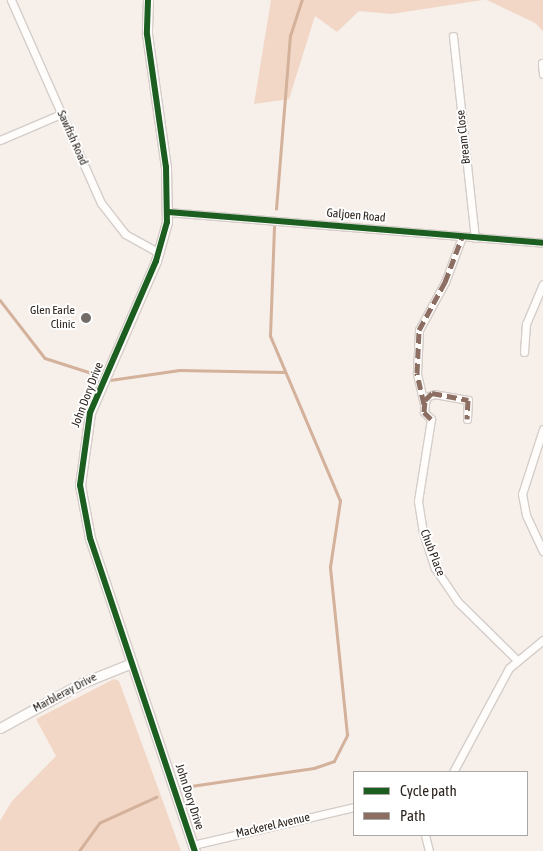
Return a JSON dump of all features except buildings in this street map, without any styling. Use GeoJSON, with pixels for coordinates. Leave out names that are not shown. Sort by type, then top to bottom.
{"type":"FeatureCollection","features":[{"type":"Feature","properties":{"kind":"street","name":"Sawfish Road"},"geometry":{"type":"LineString","coordinates":[[11,0],[108,216],[135,242],[159,253]]}},
{"type":"Feature","properties":{"kind":"street","name":"John Dory Drive"},"geometry":{"type":"LineString","coordinates":[[148,0],[148,50],[165,157],[168,212],[159,253],[94,402],[81,458],[86,524],[194,848]]}},
{"type":"Feature","properties":{"kind":"street","name":"Bream Close"},"geometry":{"type":"LineString","coordinates":[[453,36],[475,238]]}},
{"type":"Feature","properties":{"kind":"street"},"geometry":{"type":"LineString","coordinates":[[542,63],[543,74]]}},
{"type":"Feature","properties":{"kind":"street"},"geometry":{"type":"LineString","coordinates":[[0,140],[61,114]]}},
{"type":"Feature","properties":{"kind":"street","name":"Galjoen Road"},"geometry":{"type":"LineString","coordinates":[[168,212],[543,243]]}},
{"type":"Feature","properties":{"kind":"street"},"geometry":{"type":"LineString","coordinates":[[424,404],[417,372],[419,330],[445,282],[462,237]]}},
{"type":"Feature","properties":{"kind":"street"},"geometry":{"type":"LineString","coordinates":[[524,352],[526,324],[543,284]]}},
{"type":"Feature","properties":{"kind":"street"},"geometry":{"type":"LineString","coordinates":[[424,404],[432,394],[468,400],[467,419]]}},
{"type":"Feature","properties":{"kind":"street","name":"Chub Place"},"geometry":{"type":"LineString","coordinates":[[424,404],[424,412],[431,419],[418,501],[428,548],[457,601],[516,659]]}},
{"type":"Feature","properties":{"kind":"street"},"geometry":{"type":"LineString","coordinates":[[543,429],[522,494],[526,515],[543,551]]}},
{"type":"Feature","properties":{"kind":"street"},"geometry":{"type":"LineString","coordinates":[[454,771],[516,659],[543,640]]}},
{"type":"Feature","properties":{"kind":"street","name":"Marbleray Drive"},"geometry":{"type":"LineString","coordinates":[[0,728],[82,683],[132,663]]}},
{"type":"Feature","properties":{"kind":"street","name":"Mackerel Avenue"},"geometry":{"type":"LineString","coordinates":[[194,848],[353,808]]}},
{"type":"Feature","properties":{"kind":"street"},"geometry":{"type":"LineString","coordinates":[[425,836],[429,851]]}},
{"type":"Feature","properties":{"kind":"shaded area"},"geometry":{"type":"Polygon","coordinates":[[[271,0],[483,0],[391,14],[359,11],[337,32],[315,16],[289,99],[254,104],[271,0]]]}},
{"type":"Feature","properties":{"kind":"shaded area"},"geometry":{"type":"Polygon","coordinates":[[[487,0],[543,0],[543,31],[535,23],[487,0]]]}},
{"type":"Feature","properties":{"kind":"shaded area"},"geometry":{"type":"Polygon","coordinates":[[[114,679],[119,681],[181,851],[0,851],[0,821],[12,801],[56,756],[36,719],[114,679]]]}},
{"type":"Feature","properties":{"kind":"waterway"},"geometry":{"type":"LineString","coordinates":[[276,209],[290,36],[302,0]]}},
{"type":"Feature","properties":{"kind":"waterway"},"geometry":{"type":"LineString","coordinates":[[191,786],[314,768],[334,761],[347,735],[330,567],[340,501],[270,336],[274,227]]}},
{"type":"Feature","properties":{"kind":"waterway"},"geometry":{"type":"LineString","coordinates":[[0,300],[45,358],[98,375]]}},
{"type":"Feature","properties":{"kind":"waterway"},"geometry":{"type":"LineString","coordinates":[[110,380],[179,370],[285,372]]}},
{"type":"Feature","properties":{"kind":"waterway"},"geometry":{"type":"LineString","coordinates":[[79,851],[99,823],[156,797]]}},
{"type":"Feature","properties":{"kind":"marked path"},"geometry":{"type":"LineString","coordinates":[[424,404],[417,373],[419,330],[445,282],[462,237]]}},
{"type":"Feature","properties":{"kind":"marked path"},"geometry":{"type":"LineString","coordinates":[[431,419],[424,412],[425,400],[432,393],[468,400],[467,419]]}},
{"type":"Feature","properties":{"kind":"cycle path"},"geometry":{"type":"LineString","coordinates":[[148,0],[147,34],[166,167],[167,222],[156,261],[90,413],[80,485],[90,538],[195,851]]}},
{"type":"Feature","properties":{"kind":"cycle path"},"geometry":{"type":"LineString","coordinates":[[168,212],[543,243]]}},
{"type":"Feature","properties":{"kind":"place","name":"Glen Earle Clinic"},"geometry":{"type":"Point","coordinates":[86,318]}}]}
